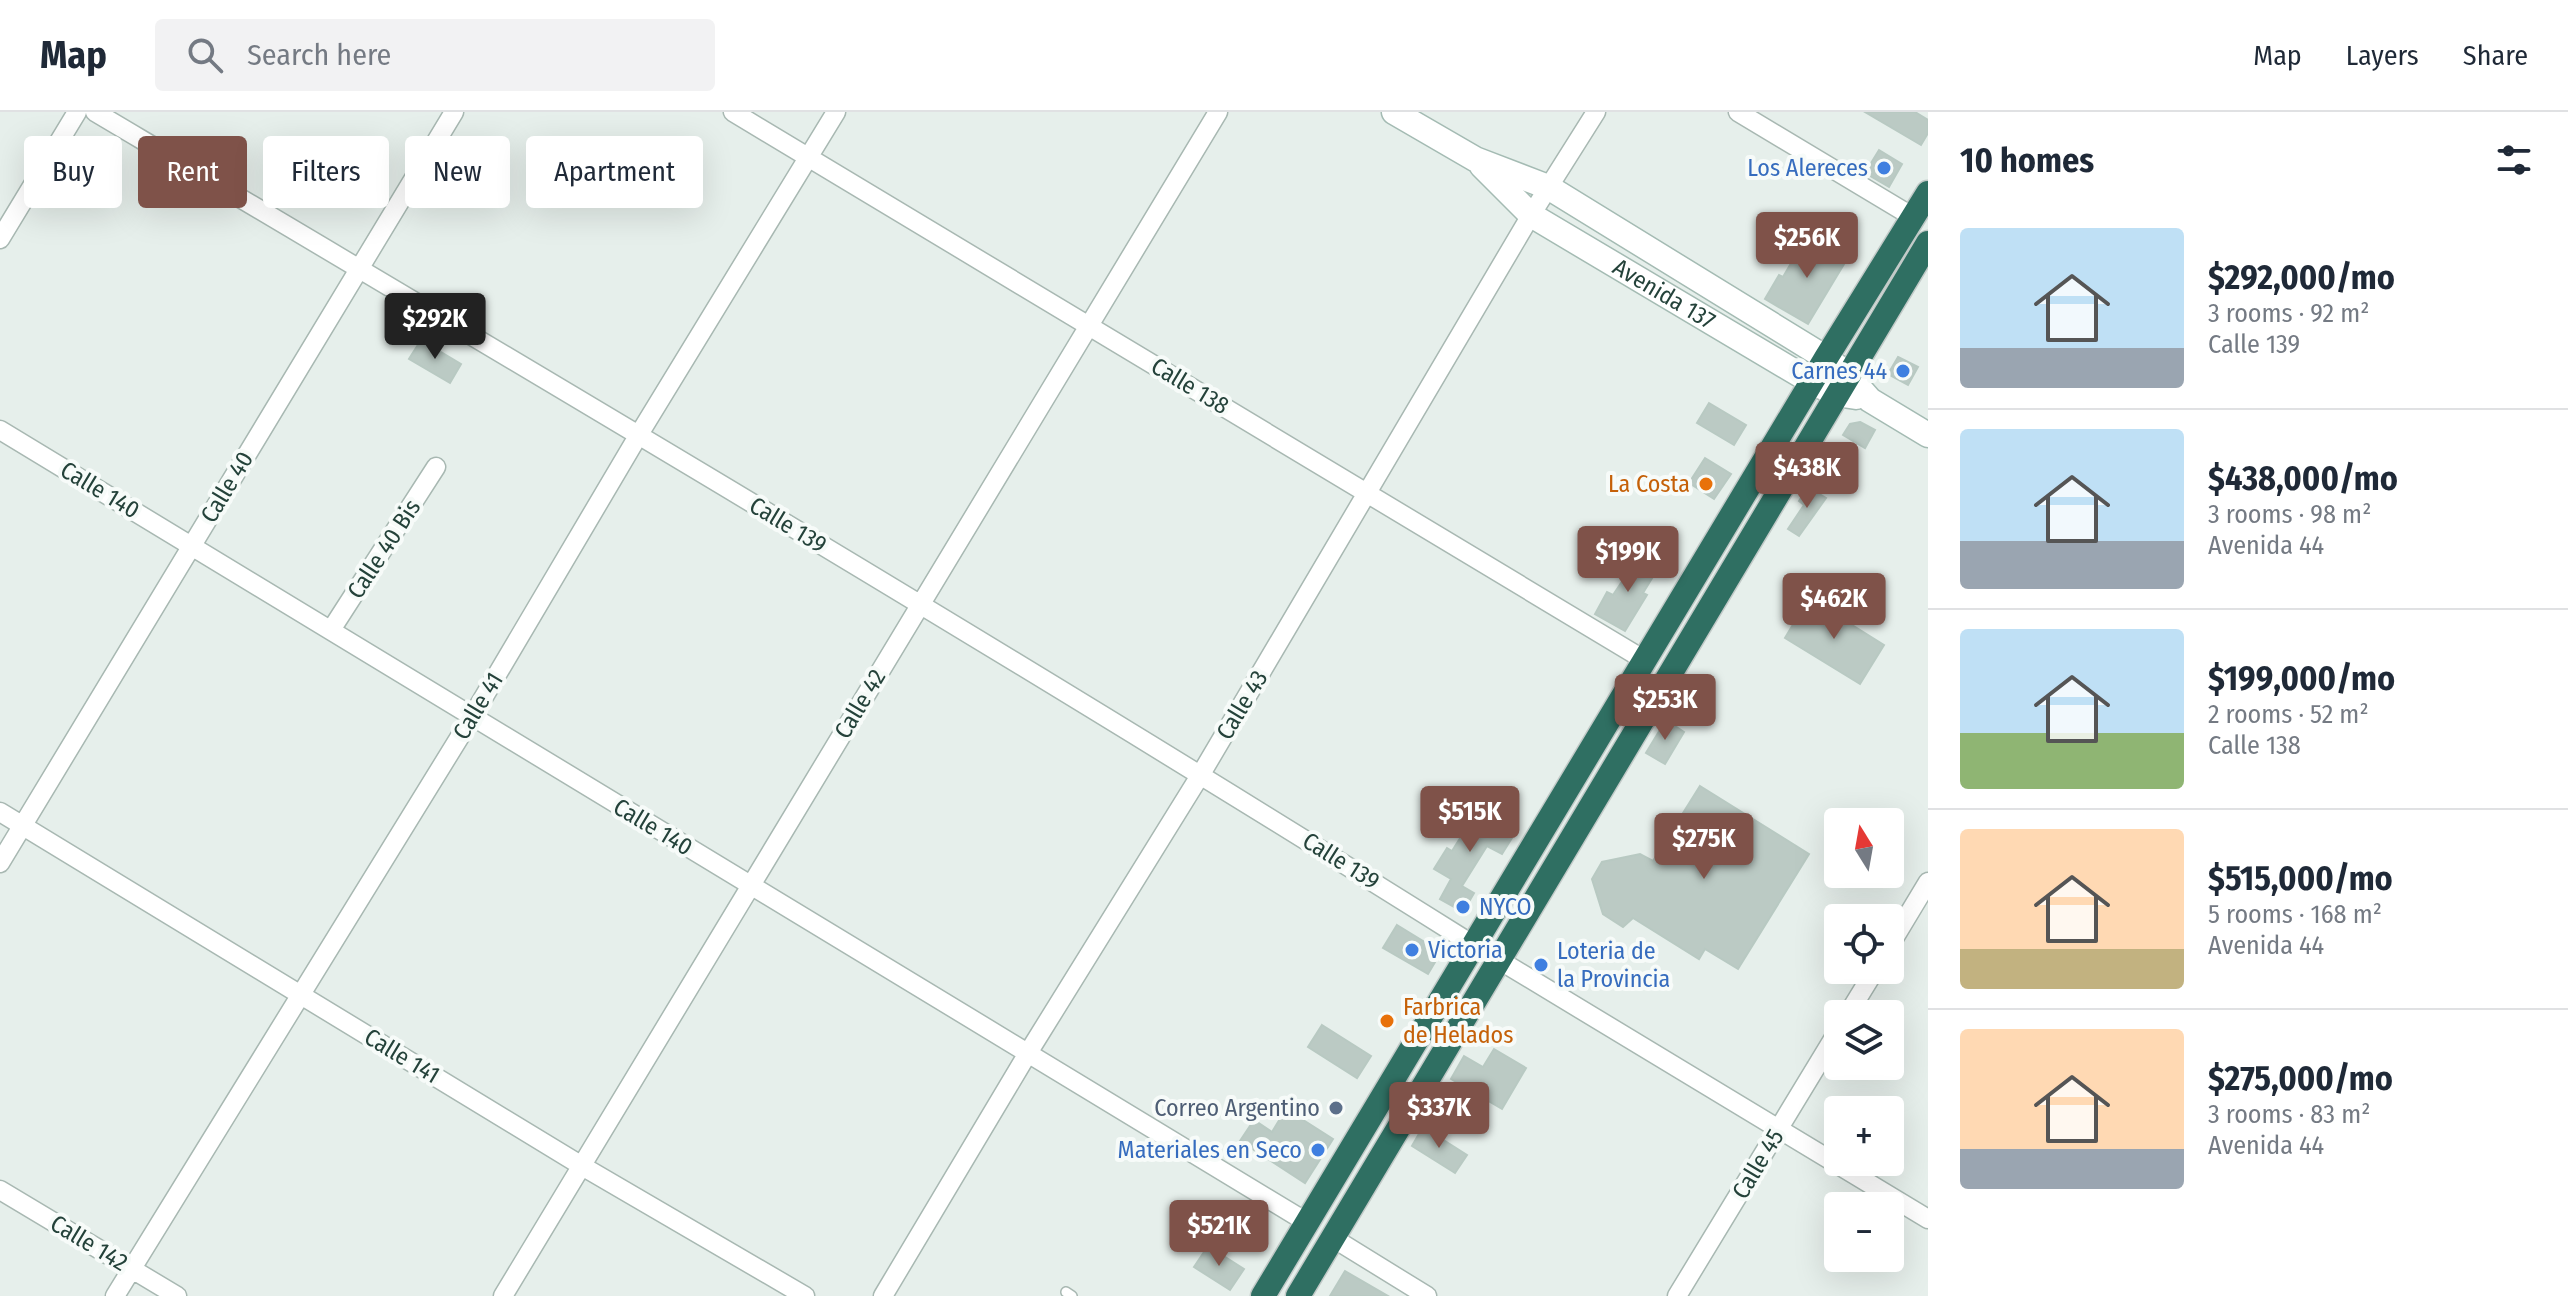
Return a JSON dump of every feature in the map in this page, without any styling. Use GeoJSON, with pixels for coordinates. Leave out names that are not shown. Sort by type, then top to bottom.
{"type":"FeatureCollection","features":[{"type":"Feature","properties":{"kind":"highway"},"geometry":{"type":"LineString","coordinates":[[1263,1296],[1928,193]]}},
{"type":"Feature","properties":{"kind":"highway"},"geometry":{"type":"LineString","coordinates":[[1298,1296],[1928,243]]}},
{"type":"Feature","properties":{"kind":"street"},"geometry":{"type":"LineString","coordinates":[[0,239],[77,112]]}},
{"type":"Feature","properties":{"kind":"street","name":"Calle 139"},"geometry":{"type":"LineString","coordinates":[[95,112],[920,603],[1475,946]]}},
{"type":"Feature","properties":{"kind":"street","name":"Calle 40"},"geometry":{"type":"LineString","coordinates":[[0,863],[454,112]]}},
{"type":"Feature","properties":{"kind":"street","name":"Calle 138"},"geometry":{"type":"LineString","coordinates":[[733,112],[1646,661]]}},
{"type":"Feature","properties":{"kind":"street","name":"Calle 41"},"geometry":{"type":"LineString","coordinates":[[115,1296],[472,717],[638,436],[836,112]]}},
{"type":"Feature","properties":{"kind":"street","name":"Calle 42"},"geometry":{"type":"LineString","coordinates":[[503,1296],[1218,112]]}},
{"type":"Feature","properties":{"kind":"street","name":"Avenida 137"},"geometry":{"type":"LineString","coordinates":[[1394,112],[1475,159],[1548,187],[1826,358],[1842,384]]}},
{"type":"Feature","properties":{"kind":"street","name":"Calle 43"},"geometry":{"type":"LineString","coordinates":[[883,1296],[1028,1053],[1201,774],[1531,215],[1596,112]]}},
{"type":"Feature","properties":{"kind":"street"},"geometry":{"type":"LineString","coordinates":[[1738,112],[1913,217]]}},
{"type":"Feature","properties":{"kind":"street","name":"Avenida 137"},"geometry":{"type":"LineString","coordinates":[[1475,159],[1531,215],[1812,382],[1842,384],[1928,435]]}},
{"type":"Feature","properties":{"kind":"street","name":"Calle 140"},"geometry":{"type":"LineString","coordinates":[[0,430],[1308,1223]]}},
{"type":"Feature","properties":{"kind":"street","name":"Calle 40 Bis"},"geometry":{"type":"LineString","coordinates":[[331,630],[436,467]]}},
{"type":"Feature","properties":{"kind":"street","name":"Calle 141"},"geometry":{"type":"LineString","coordinates":[[0,812],[582,1166],[805,1296]]}},
{"type":"Feature","properties":{"kind":"street"},"geometry":{"type":"LineString","coordinates":[[1904,922],[1928,882]]}},
{"type":"Feature","properties":{"kind":"street"},"geometry":{"type":"LineString","coordinates":[[1499,960],[1928,1219]]}},
{"type":"Feature","properties":{"kind":"street","name":"Calle 45"},"geometry":{"type":"LineString","coordinates":[[1677,1296],[1824,1054]]}},
{"type":"Feature","properties":{"kind":"street","name":"Calle 142"},"geometry":{"type":"LineString","coordinates":[[0,1190],[177,1296]]}},
{"type":"Feature","properties":{"kind":"street"},"geometry":{"type":"LineString","coordinates":[[1333,1238],[1427,1296]]}},
{"type":"Feature","properties":{"kind":"building"},"geometry":{"type":"Polygon","coordinates":[[[1865,112],[1915,112],[1928,120],[1928,133],[1921,145],[1865,112]]]}},
{"type":"Feature","properties":{"kind":"building","name":"Los Alereces"},"geometry":{"type":"Polygon","coordinates":[[[1879,150],[1902,164],[1889,187],[1865,173],[1879,150]]]}},
{"type":"Feature","properties":{"kind":"building"},"geometry":{"type":"Polygon","coordinates":[[[1807,236],[1847,259],[1808,324],[1765,299],[1779,275],[1783,277],[1807,236]]]}},
{"type":"Feature","properties":{"kind":"building"},"geometry":{"type":"Polygon","coordinates":[[[421,340],[461,364],[450,383],[409,359],[421,340]]]}},
{"type":"Feature","properties":{"kind":"building","name":"Carnes 44"},"geometry":{"type":"Polygon","coordinates":[[[1898,357],[1918,367],[1908,385],[1888,374],[1898,357]]]}},
{"type":"Feature","properties":{"kind":"building"},"geometry":{"type":"Polygon","coordinates":[[[1709,403],[1746,425],[1734,445],[1697,423],[1709,403]]]}},
{"type":"Feature","properties":{"kind":"building"},"geometry":{"type":"Polygon","coordinates":[[[1860,422],[1875,430],[1865,448],[1843,435],[1850,424],[1860,422]]]}},
{"type":"Feature","properties":{"kind":"building"},"geometry":{"type":"Polygon","coordinates":[[[1705,458],[1731,474],[1714,499],[1689,483],[1705,458]]]}},
{"type":"Feature","properties":{"kind":"building"},"geometry":{"type":"Polygon","coordinates":[[[1808,487],[1826,498],[1799,536],[1788,529],[1804,505],[1799,501],[1808,487]]]}},
{"type":"Feature","properties":{"kind":"building"},"geometry":{"type":"Polygon","coordinates":[[[1641,553],[1660,565],[1643,593],[1647,595],[1625,631],[1595,614],[1607,592],[1613,595],[1641,553]]]}},
{"type":"Feature","properties":{"kind":"building"},"geometry":{"type":"Polygon","coordinates":[[[1809,598],[1884,645],[1860,684],[1785,638],[1809,598]]]}},
{"type":"Feature","properties":{"kind":"building"},"geometry":{"type":"Polygon","coordinates":[[[1666,720],[1684,732],[1665,764],[1646,753],[1666,720]]]}},
{"type":"Feature","properties":{"kind":"building"},"geometry":{"type":"Polygon","coordinates":[[[1700,786],[1809,854],[1738,969],[1705,949],[1699,959],[1633,918],[1623,927],[1603,914],[1592,879],[1602,862],[1640,854],[1653,861],[1700,786]]]}},
{"type":"Feature","properties":{"kind":"building"},"geometry":{"type":"Polygon","coordinates":[[[1467,804],[1515,833],[1502,854],[1487,846],[1462,886],[1474,893],[1463,912],[1440,899],[1451,879],[1434,869],[1447,848],[1452,851],[1469,824],[1459,818],[1467,804]]]}},
{"type":"Feature","properties":{"kind":"building","name":"Victoria"},"geometry":{"type":"Polygon","coordinates":[[[1397,925],[1441,952],[1428,974],[1383,948],[1397,925]]]}},
{"type":"Feature","properties":{"kind":"building"},"geometry":{"type":"Polygon","coordinates":[[[1322,1025],[1371,1056],[1357,1078],[1308,1047],[1322,1025]]]}},
{"type":"Feature","properties":{"kind":"building"},"geometry":{"type":"Polygon","coordinates":[[[1494,1049],[1526,1068],[1502,1109],[1451,1079],[1464,1056],[1483,1067],[1494,1049]]]}},
{"type":"Feature","properties":{"kind":"building"},"geometry":{"type":"Polygon","coordinates":[[[1286,1109],[1333,1139],[1305,1183],[1240,1141],[1254,1120],[1272,1132],[1286,1109]]]}},
{"type":"Feature","properties":{"kind":"building"},"geometry":{"type":"Polygon","coordinates":[[[1423,1127],[1467,1155],[1455,1173],[1412,1146],[1423,1127]]]}},
{"type":"Feature","properties":{"kind":"building"},"geometry":{"type":"Polygon","coordinates":[[[1208,1246],[1244,1269],[1230,1290],[1194,1267],[1208,1246]]]}},
{"type":"Feature","properties":{"kind":"building"},"geometry":{"type":"Polygon","coordinates":[[[1345,1271],[1388,1296],[1330,1296],[1345,1271]]]}},
{"type":"Feature","properties":{"kind":"place","name":"Los Alereces"},"geometry":{"type":"Point","coordinates":[1884,168]}},
{"type":"Feature","properties":{"kind":"place","name":"Carnes 44"},"geometry":{"type":"Point","coordinates":[1903,371]}},
{"type":"Feature","properties":{"kind":"place","name":"La Costa"},"geometry":{"type":"Point","coordinates":[1706,484]}},
{"type":"Feature","properties":{"kind":"place","name":"NYCO"},"geometry":{"type":"Point","coordinates":[1463,907]}},
{"type":"Feature","properties":{"kind":"place","name":"Victoria"},"geometry":{"type":"Point","coordinates":[1412,950]}},
{"type":"Feature","properties":{"kind":"place","name":"Loteria de la Provincia"},"geometry":{"type":"Point","coordinates":[1541,965]}},
{"type":"Feature","properties":{"kind":"place","name":"Farbrica de Helados"},"geometry":{"type":"Point","coordinates":[1387,1021]}},
{"type":"Feature","properties":{"kind":"place","name":"Correo Argentino"},"geometry":{"type":"Point","coordinates":[1336,1108]}},
{"type":"Feature","properties":{"kind":"place","name":"Materiales en Seco"},"geometry":{"type":"Point","coordinates":[1318,1150]}}]}
